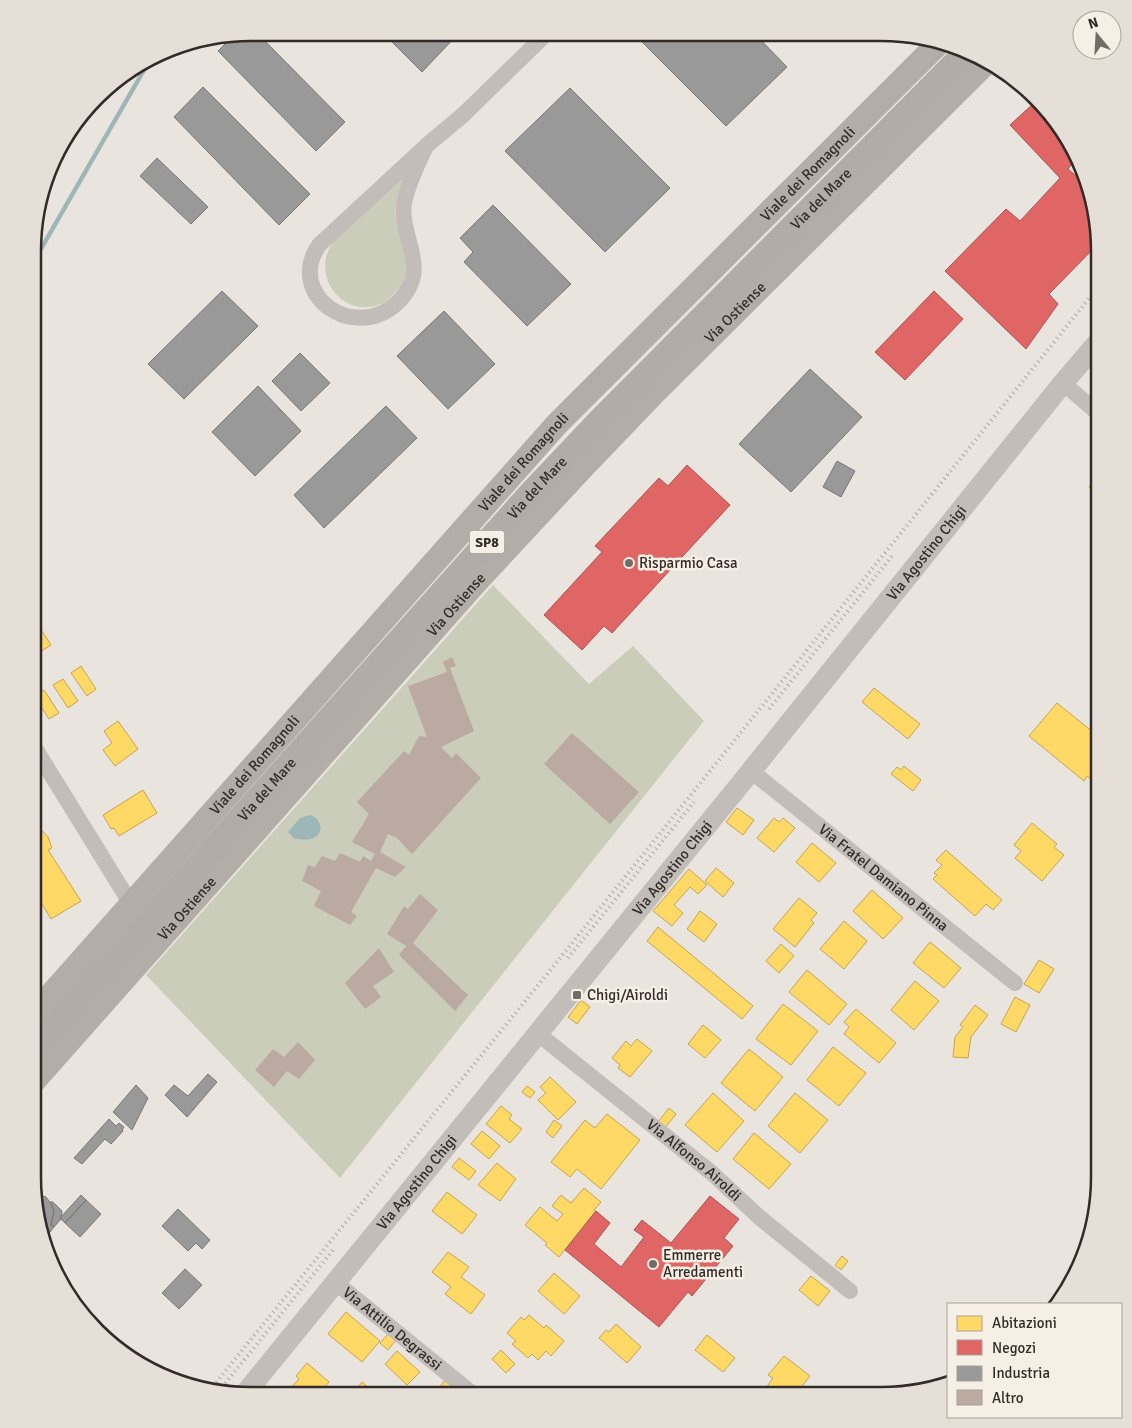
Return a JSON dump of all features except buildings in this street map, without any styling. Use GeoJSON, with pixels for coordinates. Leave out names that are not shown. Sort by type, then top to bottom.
{"type":"FeatureCollection","features":[{"type":"Feature","properties":{"kind":"main road","name":"Viale dei Romagnoli"},"geometry":{"type":"LineString","coordinates":[[41,1006],[557,424],[934,48]]}},
{"type":"Feature","properties":{"kind":"main road","name":"Via del Mare"},"geometry":{"type":"LineString","coordinates":[[41,1042],[535,490],[706,313],[962,57]]}},
{"type":"Feature","properties":{"kind":"main road","name":"Via Ostiense"},"geometry":{"type":"LineString","coordinates":[[41,1073],[477,581],[583,467],[649,398],[982,67]]}},
{"type":"Feature","properties":{"kind":"street"},"geometry":{"type":"LineString","coordinates":[[426,146],[409,184],[404,203],[404,220],[413,252],[414,263],[411,284],[408,290],[396,304],[370,317],[350,318],[328,309],[321,301],[312,283],[311,265],[316,250],[323,240],[426,146],[463,115],[539,41]]}},
{"type":"Feature","properties":{"kind":"street"},"geometry":{"type":"LineString","coordinates":[[915,66],[924,45]]}},
{"type":"Feature","properties":{"kind":"street","name":"Via Agostino Chigi"},"geometry":{"type":"LineString","coordinates":[[250,1387],[751,771],[1063,383],[1091,351]]}},
{"type":"Feature","properties":{"kind":"street"},"geometry":{"type":"LineString","coordinates":[[1063,383],[1091,407]]}},
{"type":"Feature","properties":{"kind":"street"},"geometry":{"type":"LineString","coordinates":[[41,758],[131,904]]}},
{"type":"Feature","properties":{"kind":"street","name":"Via Fratel Damiano Pinna"},"geometry":{"type":"LineString","coordinates":[[751,771],[1015,983]]}},
{"type":"Feature","properties":{"kind":"street","name":"Via Alfonso Airoldi"},"geometry":{"type":"LineString","coordinates":[[537,1033],[697,1161],[759,1217],[850,1291]]}},
{"type":"Feature","properties":{"kind":"street","name":"Via Attilio Degrassi"},"geometry":{"type":"LineString","coordinates":[[334,1282],[464,1387]]}},
{"type":"Feature","properties":{"kind":"green space"},"geometry":{"type":"Polygon","coordinates":[[[405,174],[395,206],[396,221],[404,251],[406,270],[403,280],[398,289],[384,303],[366,307],[353,305],[342,300],[333,290],[327,279],[325,267],[327,254],[334,241],[405,174]]]}},
{"type":"Feature","properties":{"kind":"green space"},"geometry":{"type":"Polygon","coordinates":[[[493,585],[589,684],[633,646],[704,721],[340,1178],[146,975],[493,585]]]}},
{"type":"Feature","properties":{"kind":"water"},"geometry":{"type":"Polygon","coordinates":[[[310,815],[320,824],[320,831],[311,839],[295,839],[288,832],[300,818],[310,815]]]}},
{"type":"Feature","properties":{"kind":"waterway"},"geometry":{"type":"LineString","coordinates":[[41,249],[143,71]]}},
{"type":"Feature","properties":{"kind":"railway"},"geometry":{"type":"LineString","coordinates":[[215,1384],[548,973],[1091,296]]}},
{"type":"Feature","properties":{"kind":"railway"},"geometry":{"type":"LineString","coordinates":[[769,709],[893,555]]}},
{"type":"Feature","properties":{"kind":"railway"},"geometry":{"type":"LineString","coordinates":[[568,958],[694,802]]}},
{"type":"Feature","properties":{"kind":"railway"},"geometry":{"type":"LineString","coordinates":[[224,1385],[333,1250]]}},
{"type":"Feature","properties":{"kind":"place","name":"Risparmio Casa"},"geometry":{"type":"Point","coordinates":[629,563]}},
{"type":"Feature","properties":{"kind":"place","name":"Chigi/Airoldi"},"geometry":{"type":"Point","coordinates":[577,995]}},
{"type":"Feature","properties":{"kind":"place","name":"Emmerre Arredamenti"},"geometry":{"type":"Point","coordinates":[653,1264]}}]}
